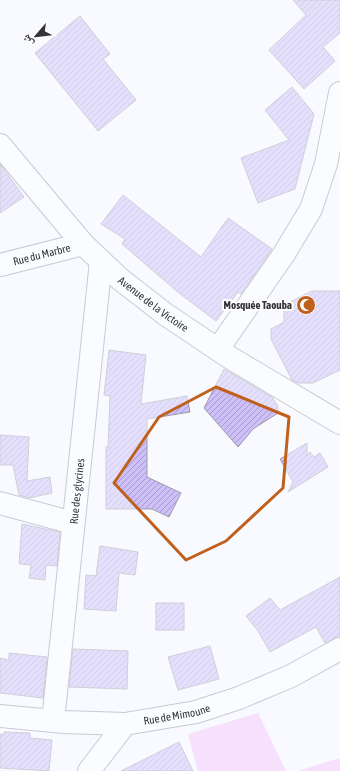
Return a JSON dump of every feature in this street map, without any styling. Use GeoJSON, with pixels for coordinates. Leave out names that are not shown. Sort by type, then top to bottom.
{"type":"FeatureCollection","features":[{"type":"Feature","properties":{"kind":"street"},"geometry":{"type":"LineString","coordinates":[[218,349],[284,254],[311,209],[326,164],[340,93]]}},
{"type":"Feature","properties":{"kind":"street","name":"Avenue de la Victoire"},"geometry":{"type":"LineString","coordinates":[[0,145],[83,244],[120,280],[166,314],[218,349],[340,423]]}},
{"type":"Feature","properties":{"kind":"street","name":"Rue du Marbre"},"geometry":{"type":"LineString","coordinates":[[0,265],[83,244]]}},
{"type":"Feature","properties":{"kind":"street","name":"Rue des glycines"},"geometry":{"type":"LineString","coordinates":[[52,721],[66,522],[101,261]]}},
{"type":"Feature","properties":{"kind":"street"},"geometry":{"type":"LineString","coordinates":[[0,503],[66,522]]}},
{"type":"Feature","properties":{"kind":"street","name":"Rue de Mimoune"},"geometry":{"type":"LineString","coordinates":[[0,716],[52,721],[125,724],[196,712],[239,698],[291,676],[340,649]]}},
{"type":"Feature","properties":{"kind":"street"},"geometry":{"type":"LineString","coordinates":[[89,771],[125,724]]}},
{"type":"Feature","properties":{"kind":"highlighted area"},"geometry":{"type":"Polygon","coordinates":[[[216,387],[289,417],[283,488],[226,541],[186,560],[114,483],[159,417],[216,387]]]}},
{"type":"Feature","properties":{"kind":"shaded area"},"geometry":{"type":"Polygon","coordinates":[[[258,713],[286,771],[198,771],[188,734],[258,713]]]}},
{"type":"Feature","properties":{"kind":"shaded area"},"geometry":{"type":"Polygon","coordinates":[[[340,758],[340,771],[298,771],[340,758]]]}},
{"type":"Feature","properties":{"kind":"building"},"geometry":{"type":"Polygon","coordinates":[[[293,0],[340,0],[340,33],[323,47],[335,61],[304,89],[269,50],[306,15],[293,0]]]}},
{"type":"Feature","properties":{"kind":"building"},"geometry":{"type":"Polygon","coordinates":[[[80,16],[110,54],[103,59],[136,100],[98,131],[35,53],[80,16]]]}},
{"type":"Feature","properties":{"kind":"building"},"geometry":{"type":"Polygon","coordinates":[[[292,87],[314,114],[295,189],[258,203],[241,158],[289,140],[265,110],[292,87]]]}},
{"type":"Feature","properties":{"kind":"building"},"geometry":{"type":"Polygon","coordinates":[[[0,164],[24,197],[0,213],[0,164]]]}},
{"type":"Feature","properties":{"kind":"building"},"geometry":{"type":"Polygon","coordinates":[[[123,195],[201,257],[228,218],[272,249],[241,294],[238,292],[216,321],[179,293],[122,244],[125,239],[101,224],[123,195]]]}},
{"type":"Feature","properties":{"kind":"building"},"geometry":{"type":"Polygon","coordinates":[[[312,291],[340,291],[340,370],[313,383],[298,383],[292,380],[271,339],[271,329],[284,322],[284,305],[312,291]]]}},
{"type":"Feature","properties":{"kind":"building"},"geometry":{"type":"Polygon","coordinates":[[[109,350],[146,355],[141,404],[187,396],[190,412],[147,419],[147,477],[181,493],[169,517],[152,509],[106,509],[106,447],[108,447],[110,396],[104,395],[109,350]]]}},
{"type":"Feature","properties":{"kind":"building"},"geometry":{"type":"Polygon","coordinates":[[[224,369],[272,397],[278,406],[278,413],[253,429],[238,447],[204,408],[224,369]]]}},
{"type":"Feature","properties":{"kind":"building"},"geometry":{"type":"Polygon","coordinates":[[[0,435],[29,437],[27,481],[50,477],[52,493],[29,498],[19,495],[13,465],[0,465],[0,435]]]}},
{"type":"Feature","properties":{"kind":"building"},"geometry":{"type":"Polygon","coordinates":[[[307,443],[307,456],[310,452],[314,457],[320,453],[328,467],[288,492],[293,482],[280,459],[307,443]]]}},
{"type":"Feature","properties":{"kind":"building"},"geometry":{"type":"Polygon","coordinates":[[[22,524],[60,532],[57,566],[46,565],[45,580],[29,578],[31,565],[19,564],[22,524]]]}},
{"type":"Feature","properties":{"kind":"building"},"geometry":{"type":"Polygon","coordinates":[[[100,546],[138,552],[135,575],[119,573],[116,611],[84,609],[86,575],[96,576],[100,546]]]}},
{"type":"Feature","properties":{"kind":"building"},"geometry":{"type":"Polygon","coordinates":[[[340,577],[340,636],[325,643],[316,627],[270,652],[258,631],[246,616],[270,598],[280,610],[340,577]]]}},
{"type":"Feature","properties":{"kind":"building"},"geometry":{"type":"Polygon","coordinates":[[[156,603],[184,603],[184,630],[156,630],[156,603]]]}},
{"type":"Feature","properties":{"kind":"building"},"geometry":{"type":"Polygon","coordinates":[[[210,646],[219,679],[178,690],[168,657],[210,646]]]}},
{"type":"Feature","properties":{"kind":"building"},"geometry":{"type":"Polygon","coordinates":[[[73,649],[128,651],[127,689],[69,687],[73,649]]]}},
{"type":"Feature","properties":{"kind":"building"},"geometry":{"type":"Polygon","coordinates":[[[9,653],[47,657],[43,698],[0,693],[0,658],[9,660],[9,653]]]}},
{"type":"Feature","properties":{"kind":"building"},"geometry":{"type":"Polygon","coordinates":[[[4,732],[30,733],[30,738],[52,740],[49,771],[0,768],[0,734],[4,735],[4,732]]]}},
{"type":"Feature","properties":{"kind":"building"},"geometry":{"type":"Polygon","coordinates":[[[179,742],[193,771],[121,771],[179,742]]]}},
{"type":"Feature","properties":{"kind":"place","name":"Mosquée Taouba"},"geometry":{"type":"Point","coordinates":[306,305]}}]}
